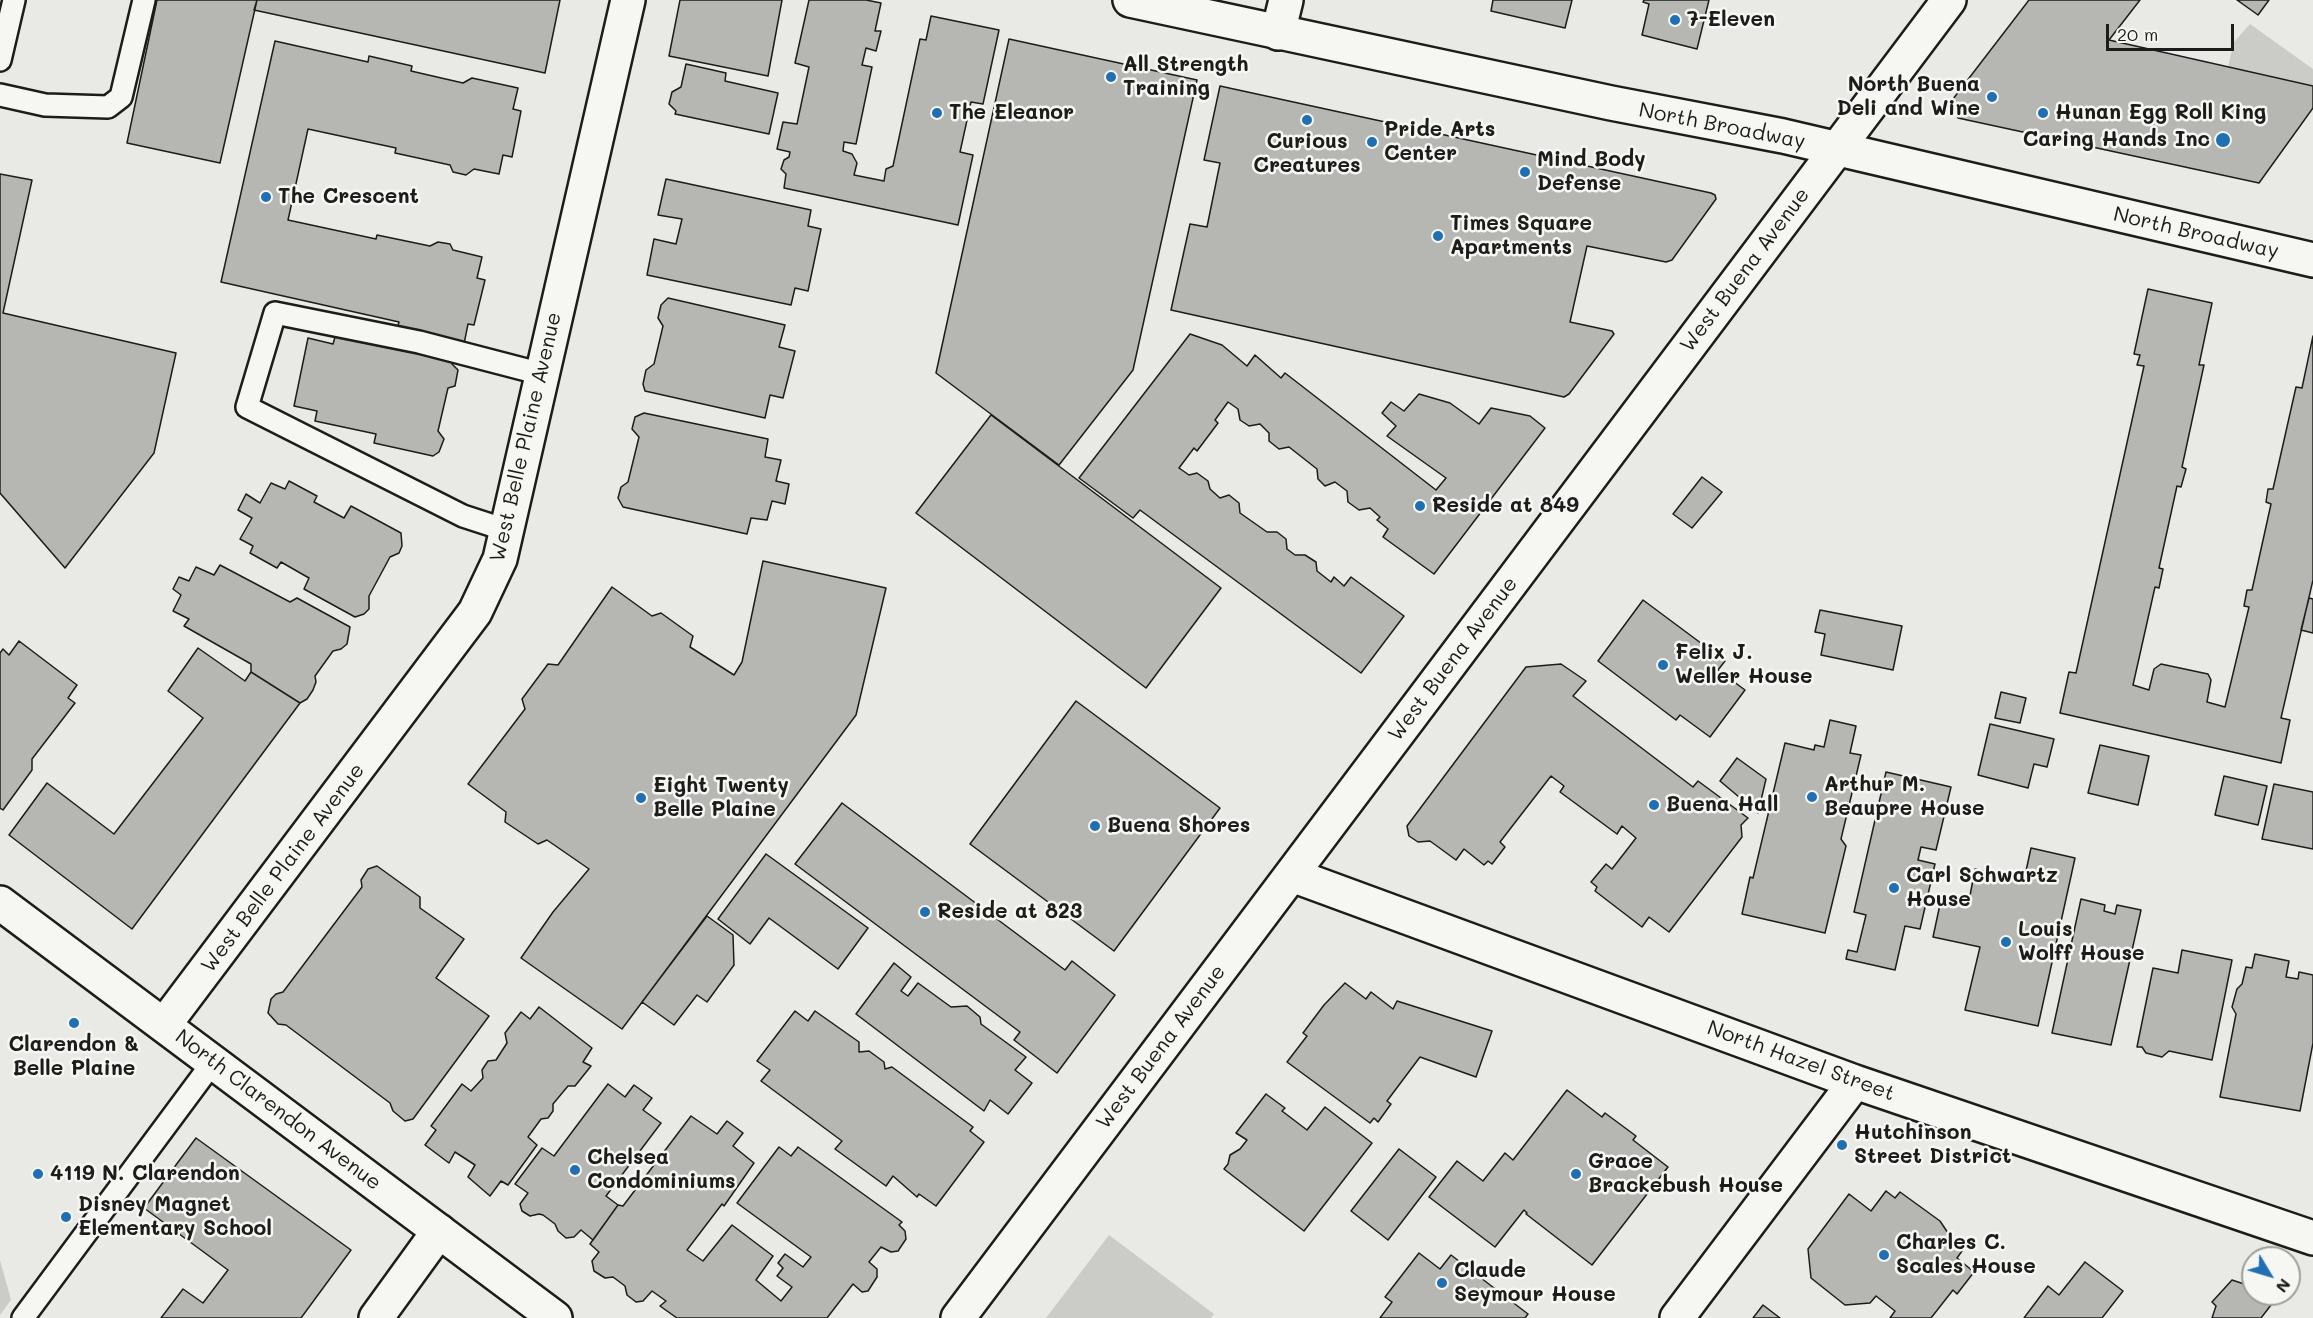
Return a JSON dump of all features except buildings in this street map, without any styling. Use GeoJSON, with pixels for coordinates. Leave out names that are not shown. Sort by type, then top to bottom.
{"type":"FeatureCollection","features":[{"type":"Feature","properties":{"kind":"street","name":"West Belle Plaine Avenue"},"geometry":{"type":"LineString","coordinates":[[164,1025],[475,612],[500,559],[628,0]]}},
{"type":"Feature","properties":{"kind":"street","name":"North Broadway"},"geometry":{"type":"LineString","coordinates":[[1130,0],[1611,104],[1783,136],[2313,260]]}},
{"type":"Feature","properties":{"kind":"street"},"geometry":{"type":"LineString","coordinates":[[1278,33],[1286,0]]}},
{"type":"Feature","properties":{"kind":"street","name":"West Buena Avenue"},"geometry":{"type":"LineString","coordinates":[[958,1318],[1949,0]]}},
{"type":"Feature","properties":{"kind":"street","name":"North Hazel Street"},"geometry":{"type":"LineString","coordinates":[[1292,874],[1855,1082],[2313,1238]]}},
{"type":"Feature","properties":{"kind":"street","name":"North Clarendon Avenue"},"geometry":{"type":"LineString","coordinates":[[0,903],[555,1318]]}},
{"type":"Feature","properties":{"kind":"street"},"geometry":{"type":"LineString","coordinates":[[1677,1318],[1855,1082]]}},
{"type":"Feature","properties":{"kind":"street"},"geometry":{"type":"LineString","coordinates":[[376,1318],[439,1231]]}},
{"type":"Feature","properties":{"kind":"lane"},"geometry":{"type":"LineString","coordinates":[[0,60],[14,0]]}},
{"type":"Feature","properties":{"kind":"lane"},"geometry":{"type":"LineString","coordinates":[[0,96],[45,105],[108,107],[121,97],[144,0]]}},
{"type":"Feature","properties":{"kind":"lane"},"geometry":{"type":"LineString","coordinates":[[507,530],[464,516],[247,407],[275,313],[419,342],[542,374]]}},
{"type":"Feature","properties":{"kind":"lane"},"geometry":{"type":"LineString","coordinates":[[23,1318],[213,1062]]}},
{"type":"Feature","properties":{"kind":"shaded area"},"geometry":{"type":"Polygon","coordinates":[[[2250,24],[2313,69],[2313,86],[2228,67],[2234,42],[2250,24]]]}},
{"type":"Feature","properties":{"kind":"shaded area"},"geometry":{"type":"Polygon","coordinates":[[[1109,1235],[1214,1314],[1211,1318],[1046,1318],[1109,1235]]]}},
{"type":"Feature","properties":{"kind":"shaded area"},"geometry":{"type":"Polygon","coordinates":[[[0,1260],[11,1300],[0,1315],[0,1260]]]}},
{"type":"Feature","properties":{"kind":"place","name":"7-Eleven"},"geometry":{"type":"Point","coordinates":[1675,20]}},
{"type":"Feature","properties":{"kind":"place","name":"All Strength Training"},"geometry":{"type":"Point","coordinates":[1111,77]}},
{"type":"Feature","properties":{"kind":"place","name":"North Buena Deli and Wine"},"geometry":{"type":"Point","coordinates":[1992,97]}},
{"type":"Feature","properties":{"kind":"place","name":"The Eleanor"},"geometry":{"type":"Point","coordinates":[937,113]}},
{"type":"Feature","properties":{"kind":"place","name":"Hunan Egg Roll King"},"geometry":{"type":"Point","coordinates":[2043,113]}},
{"type":"Feature","properties":{"kind":"place","name":"Curious Creatures"},"geometry":{"type":"Point","coordinates":[1307,120]}},
{"type":"Feature","properties":{"kind":"place","name":"Caring Hands Inc"},"geometry":{"type":"Point","coordinates":[2223,140]}},
{"type":"Feature","properties":{"kind":"place","name":"Pride Arts Center"},"geometry":{"type":"Point","coordinates":[1372,142]}},
{"type":"Feature","properties":{"kind":"place","name":"Mind Body Defense"},"geometry":{"type":"Point","coordinates":[1525,172]}},
{"type":"Feature","properties":{"kind":"place","name":"The Crescent"},"geometry":{"type":"Point","coordinates":[266,197]}},
{"type":"Feature","properties":{"kind":"place","name":"Times Square Apartments"},"geometry":{"type":"Point","coordinates":[1438,236]}},
{"type":"Feature","properties":{"kind":"place","name":"Reside at 849"},"geometry":{"type":"Point","coordinates":[1420,506]}},
{"type":"Feature","properties":{"kind":"place","name":"Felix J. Weller House"},"geometry":{"type":"Point","coordinates":[1663,665]}},
{"type":"Feature","properties":{"kind":"place","name":"Arthur M. Beaupre House"},"geometry":{"type":"Point","coordinates":[1812,797]}},
{"type":"Feature","properties":{"kind":"place","name":"Eight Twenty Belle Plaine"},"geometry":{"type":"Point","coordinates":[641,798]}},
{"type":"Feature","properties":{"kind":"place","name":"Buena Hall"},"geometry":{"type":"Point","coordinates":[1654,805]}},
{"type":"Feature","properties":{"kind":"place","name":"Buena Shores"},"geometry":{"type":"Point","coordinates":[1095,826]}},
{"type":"Feature","properties":{"kind":"place","name":"Carl Schwartz House"},"geometry":{"type":"Point","coordinates":[1894,888]}},
{"type":"Feature","properties":{"kind":"place","name":"Reside at 823"},"geometry":{"type":"Point","coordinates":[925,912]}},
{"type":"Feature","properties":{"kind":"place","name":"Louis Wolff House"},"geometry":{"type":"Point","coordinates":[2006,942]}},
{"type":"Feature","properties":{"kind":"place","name":"Clarendon & Belle Plaine"},"geometry":{"type":"Point","coordinates":[74,1023]}},
{"type":"Feature","properties":{"kind":"place","name":"Hutchinson Street District"},"geometry":{"type":"Point","coordinates":[1842,1145]}},
{"type":"Feature","properties":{"kind":"place","name":"Chelsea Condominiums"},"geometry":{"type":"Point","coordinates":[575,1170]}},
{"type":"Feature","properties":{"kind":"place","name":"4119 N. Clarendon"},"geometry":{"type":"Point","coordinates":[38,1174]}},
{"type":"Feature","properties":{"kind":"place","name":"Grace Brackebush House"},"geometry":{"type":"Point","coordinates":[1576,1174]}},
{"type":"Feature","properties":{"kind":"place","name":"Disney Magnet Elementary School"},"geometry":{"type":"Point","coordinates":[66,1217]}},
{"type":"Feature","properties":{"kind":"place","name":"Charles C. Scales House"},"geometry":{"type":"Point","coordinates":[1884,1255]}},
{"type":"Feature","properties":{"kind":"place","name":"Claude Seymour House"},"geometry":{"type":"Point","coordinates":[1442,1283]}}]}
